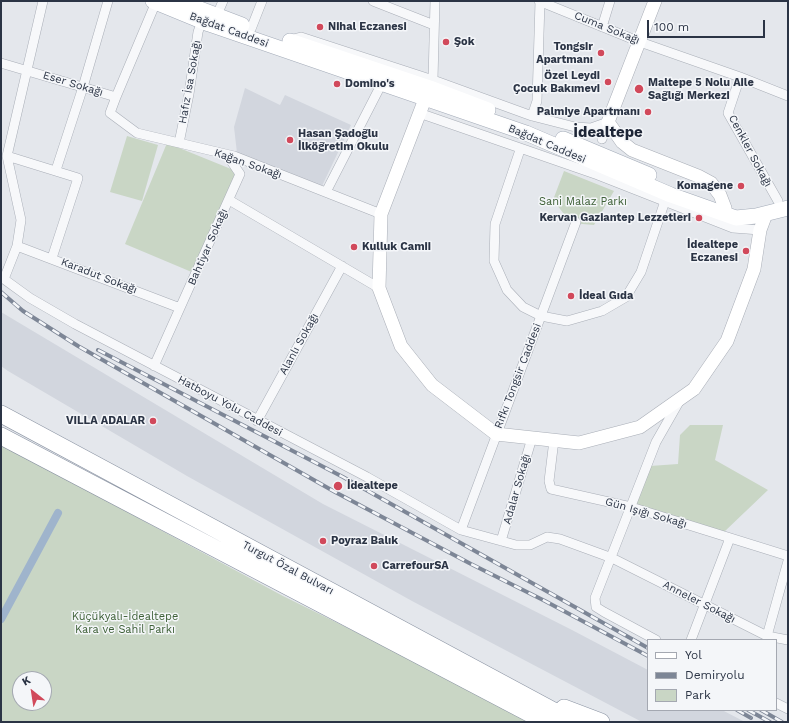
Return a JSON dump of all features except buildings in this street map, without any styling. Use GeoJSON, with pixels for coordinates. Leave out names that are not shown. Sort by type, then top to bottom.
{"type":"FeatureCollection","features":[{"type":"Feature","properties":{"kind":"highway","name":"Turgut Özal Bulvarı"},"geometry":{"type":"LineString","coordinates":[[1,414],[574,722]]}},
{"type":"Feature","properties":{"kind":"highway","name":"Turgut Özal Bulvarı"},"geometry":{"type":"LineString","coordinates":[[1,436],[546,722]]}},
{"type":"Feature","properties":{"kind":"highway"},"geometry":{"type":"LineString","coordinates":[[517,692],[601,722]]}},
{"type":"Feature","properties":{"kind":"main road","name":"Bağdat Caddesi"},"geometry":{"type":"LineString","coordinates":[[179,1],[251,29],[287,40],[308,53],[381,85],[429,89],[526,133],[657,189],[736,218],[766,214],[784,202]]}},
{"type":"Feature","properties":{"kind":"main road","name":"Bağdat Caddesi"},"geometry":{"type":"LineString","coordinates":[[154,2],[202,21],[429,89],[604,156],[725,208],[748,208],[784,202]]}},
{"type":"Feature","properties":{"kind":"street"},"geometry":{"type":"LineString","coordinates":[[2,278],[17,246],[21,220],[7,156],[43,1]]}},
{"type":"Feature","properties":{"kind":"street"},"geometry":{"type":"LineString","coordinates":[[56,170],[83,87],[108,1]]}},
{"type":"Feature","properties":{"kind":"street"},"geometry":{"type":"LineString","coordinates":[[217,15],[223,1]]}},
{"type":"Feature","properties":{"kind":"street"},"geometry":{"type":"LineString","coordinates":[[251,29],[262,1]]}},
{"type":"Feature","properties":{"kind":"street"},"geometry":{"type":"LineString","coordinates":[[373,1],[434,25]]}},
{"type":"Feature","properties":{"kind":"street"},"geometry":{"type":"LineString","coordinates":[[435,1],[429,89],[381,214],[379,288],[401,346],[432,385],[496,434],[579,442],[640,427],[694,389],[727,341],[754,269],[760,230],[766,214]]}},
{"type":"Feature","properties":{"kind":"street"},"geometry":{"type":"LineString","coordinates":[[532,116],[537,101],[540,1]]}},
{"type":"Feature","properties":{"kind":"street","name":"Cuma Sokağı"},"geometry":{"type":"LineString","coordinates":[[540,1],[640,42],[740,77],[787,96]]}},
{"type":"Feature","properties":{"kind":"street"},"geometry":{"type":"LineString","coordinates":[[602,27],[610,1]]}},
{"type":"Feature","properties":{"kind":"street"},"geometry":{"type":"LineString","coordinates":[[602,139],[655,1]]}},
{"type":"Feature","properties":{"kind":"street","name":"Eser Sokağı"},"geometry":{"type":"LineString","coordinates":[[1,63],[116,97],[154,2]]}},
{"type":"Feature","properties":{"kind":"street","name":"Hafız İsa Sokağı"},"geometry":{"type":"LineString","coordinates":[[178,143],[189,94],[198,32],[202,21]]}},
{"type":"Feature","properties":{"kind":"street"},"geometry":{"type":"LineString","coordinates":[[287,40],[301,37],[429,89],[532,116],[576,127],[591,128],[608,122]]}},
{"type":"Feature","properties":{"kind":"street","name":"Cenkler Sokağı"},"geometry":{"type":"LineString","coordinates":[[740,77],[728,113],[784,202]]}},
{"type":"Feature","properties":{"kind":"street"},"geometry":{"type":"LineString","coordinates":[[326,192],[381,85]]}},
{"type":"Feature","properties":{"kind":"street","name":"Kağan Sokağı"},"geometry":{"type":"LineString","coordinates":[[116,97],[110,113],[137,133],[227,154],[381,214]]}},
{"type":"Feature","properties":{"kind":"street"},"geometry":{"type":"LineString","coordinates":[[419,113],[520,150],[593,174],[733,228],[760,230]]}},
{"type":"Feature","properties":{"kind":"street"},"geometry":{"type":"LineString","coordinates":[[608,122],[622,142],[632,150],[698,176],[711,183],[720,195],[725,208]]}},
{"type":"Feature","properties":{"kind":"street"},"geometry":{"type":"LineString","coordinates":[[520,150],[495,224],[494,261],[507,290],[523,307],[541,316],[567,321],[602,311],[626,297],[641,272],[665,202]]}},
{"type":"Feature","properties":{"kind":"street"},"geometry":{"type":"LineString","coordinates":[[227,154],[240,174],[229,200]]}},
{"type":"Feature","properties":{"kind":"street"},"geometry":{"type":"LineString","coordinates":[[7,156],[78,178],[52,258]]}},
{"type":"Feature","properties":{"kind":"street","name":"Bahtiyar Sokağı"},"geometry":{"type":"LineString","coordinates":[[154,366],[229,200],[379,288]]}},
{"type":"Feature","properties":{"kind":"street","name":"Rıfkı Tongsir Caddesi"},"geometry":{"type":"LineString","coordinates":[[461,530],[576,222]]}},
{"type":"Feature","properties":{"kind":"street","name":"Karadut Sokağı"},"geometry":{"type":"LineString","coordinates":[[17,246],[52,258],[180,308]]}},
{"type":"Feature","properties":{"kind":"street","name":"Alanlı Sokağı"},"geometry":{"type":"LineString","coordinates":[[257,421],[342,266]]}},
{"type":"Feature","properties":{"kind":"street","name":"Hatboyu Yolu Caddesi"},"geometry":{"type":"LineString","coordinates":[[2,278],[30,298],[75,324],[257,421],[367,477],[461,530],[501,541]]}},
{"type":"Feature","properties":{"kind":"street"},"geometry":{"type":"LineString","coordinates":[[654,639],[596,607],[595,598],[612,558],[630,507],[656,442],[682,397]]}},
{"type":"Feature","properties":{"kind":"street","name":"Adalar Sokağı"},"geometry":{"type":"LineString","coordinates":[[501,541],[532,438]]}},
{"type":"Feature","properties":{"kind":"street","name":"Gün Işığı Sokağı"},"geometry":{"type":"LineString","coordinates":[[554,440],[549,481],[551,489],[630,507],[788,556]]}},
{"type":"Feature","properties":{"kind":"street","name":"Anneler Sokağı"},"geometry":{"type":"LineString","coordinates":[[501,541],[516,545],[530,545],[547,537],[560,539],[612,558],[767,636],[788,640]]}},
{"type":"Feature","properties":{"kind":"street"},"geometry":{"type":"LineString","coordinates":[[691,639],[730,538]]}},
{"type":"Feature","properties":{"kind":"street"},"geometry":{"type":"LineString","coordinates":[[767,636],[788,561]]}},
{"type":"Feature","properties":{"kind":"street"},"geometry":{"type":"LineString","coordinates":[[777,704],[788,709]]}},
{"type":"Feature","properties":{"kind":"shaded area","name":"Hasan Şadoğlu İlköğretim Okulu"},"geometry":{"type":"Polygon","coordinates":[[[245,88],[280,105],[285,95],[351,125],[322,186],[237,153],[234,127],[245,88]]]}},
{"type":"Feature","properties":{"kind":"shaded area"},"geometry":{"type":"Polygon","coordinates":[[[1,312],[323,504],[647,669],[647,711],[724,711],[745,722],[642,722],[412,601],[187,476],[1,366],[1,312]]]}},
{"type":"Feature","properties":{"kind":"green space"},"geometry":{"type":"Polygon","coordinates":[[[127,136],[158,145],[142,201],[110,192],[127,136]]]}},
{"type":"Feature","properties":{"kind":"green space"},"geometry":{"type":"Polygon","coordinates":[[[167,143],[236,171],[194,273],[125,244],[167,143]]]}},
{"type":"Feature","properties":{"kind":"green space","name":"Sani Malaz Parkı"},"geometry":{"type":"Polygon","coordinates":[[[564,171],[614,191],[594,225],[571,223],[553,200],[564,171]]]}},
{"type":"Feature","properties":{"kind":"green space"},"geometry":{"type":"Polygon","coordinates":[[[690,425],[723,425],[715,460],[768,490],[724,532],[636,504],[650,466],[678,464],[680,435],[690,425]]]}},
{"type":"Feature","properties":{"kind":"green space","name":"Küçükyalı-İdealtepe Kara ve Sahil Parkı"},"geometry":{"type":"Polygon","coordinates":[[[1,444],[283,596],[538,722],[1,722],[1,444]]]}},
{"type":"Feature","properties":{"kind":"waterway"},"geometry":{"type":"LineString","coordinates":[[1,619],[58,513]]}},
{"type":"Feature","properties":{"kind":"railway"},"geometry":{"type":"LineString","coordinates":[[1,292],[23,311],[78,346],[335,492],[647,655]]}},
{"type":"Feature","properties":{"kind":"railway"},"geometry":{"type":"LineString","coordinates":[[98,350],[343,477],[647,647]]}},
{"type":"Feature","properties":{"kind":"railway"},"geometry":{"type":"LineString","coordinates":[[739,711],[751,718]]}},
{"type":"Feature","properties":{"kind":"railway"},"geometry":{"type":"LineString","coordinates":[[750,711],[770,722]]}},
{"type":"Feature","properties":{"kind":"railway"},"geometry":{"type":"LineString","coordinates":[[763,711],[782,722]]}},
{"type":"Feature","properties":{"kind":"place","name":"Nihal Eczanesi"},"geometry":{"type":"Point","coordinates":[320,27]}},
{"type":"Feature","properties":{"kind":"place","name":"Şok"},"geometry":{"type":"Point","coordinates":[446,42]}},
{"type":"Feature","properties":{"kind":"place","name":"Tongsir Apartmanı"},"geometry":{"type":"Point","coordinates":[601,53]}},
{"type":"Feature","properties":{"kind":"place","name":"Özel Leydi Çocuk Bakımevi"},"geometry":{"type":"Point","coordinates":[608,82]}},
{"type":"Feature","properties":{"kind":"place","name":"Domino's"},"geometry":{"type":"Point","coordinates":[337,84]}},
{"type":"Feature","properties":{"kind":"place","name":"Maltepe 5 Nolu Aile Sağlığı Merkezi"},"geometry":{"type":"Point","coordinates":[639,89]}},
{"type":"Feature","properties":{"kind":"place","name":"Palmiye Apartmanı"},"geometry":{"type":"Point","coordinates":[648,112]}},
{"type":"Feature","properties":{"kind":"place","name":"Hasan Şadoğlu İlköğretim Okulu"},"geometry":{"type":"Point","coordinates":[290,140]}},
{"type":"Feature","properties":{"kind":"place","name":"Komagene"},"geometry":{"type":"Point","coordinates":[741,186]}},
{"type":"Feature","properties":{"kind":"place","name":"Kervan Gaziantep Lezzetleri"},"geometry":{"type":"Point","coordinates":[699,218]}},
{"type":"Feature","properties":{"kind":"place","name":"Kulluk Camii"},"geometry":{"type":"Point","coordinates":[354,247]}},
{"type":"Feature","properties":{"kind":"place","name":"İdealtepe Eczanesi"},"geometry":{"type":"Point","coordinates":[746,251]}},
{"type":"Feature","properties":{"kind":"place","name":"İdeal Gıda"},"geometry":{"type":"Point","coordinates":[571,296]}},
{"type":"Feature","properties":{"kind":"place","name":"VILLA ADALAR"},"geometry":{"type":"Point","coordinates":[153,421]}},
{"type":"Feature","properties":{"kind":"place","name":"İdealtepe"},"geometry":{"type":"Point","coordinates":[338,486]}},
{"type":"Feature","properties":{"kind":"place","name":"Poyraz Balık"},"geometry":{"type":"Point","coordinates":[323,541]}},
{"type":"Feature","properties":{"kind":"place","name":"CarrefourSA"},"geometry":{"type":"Point","coordinates":[374,566]}},
{"type":"Feature","properties":{"kind":"district","name":"İdealtepe"},"geometry":{"type":"Point","coordinates":[608,133]}}]}
